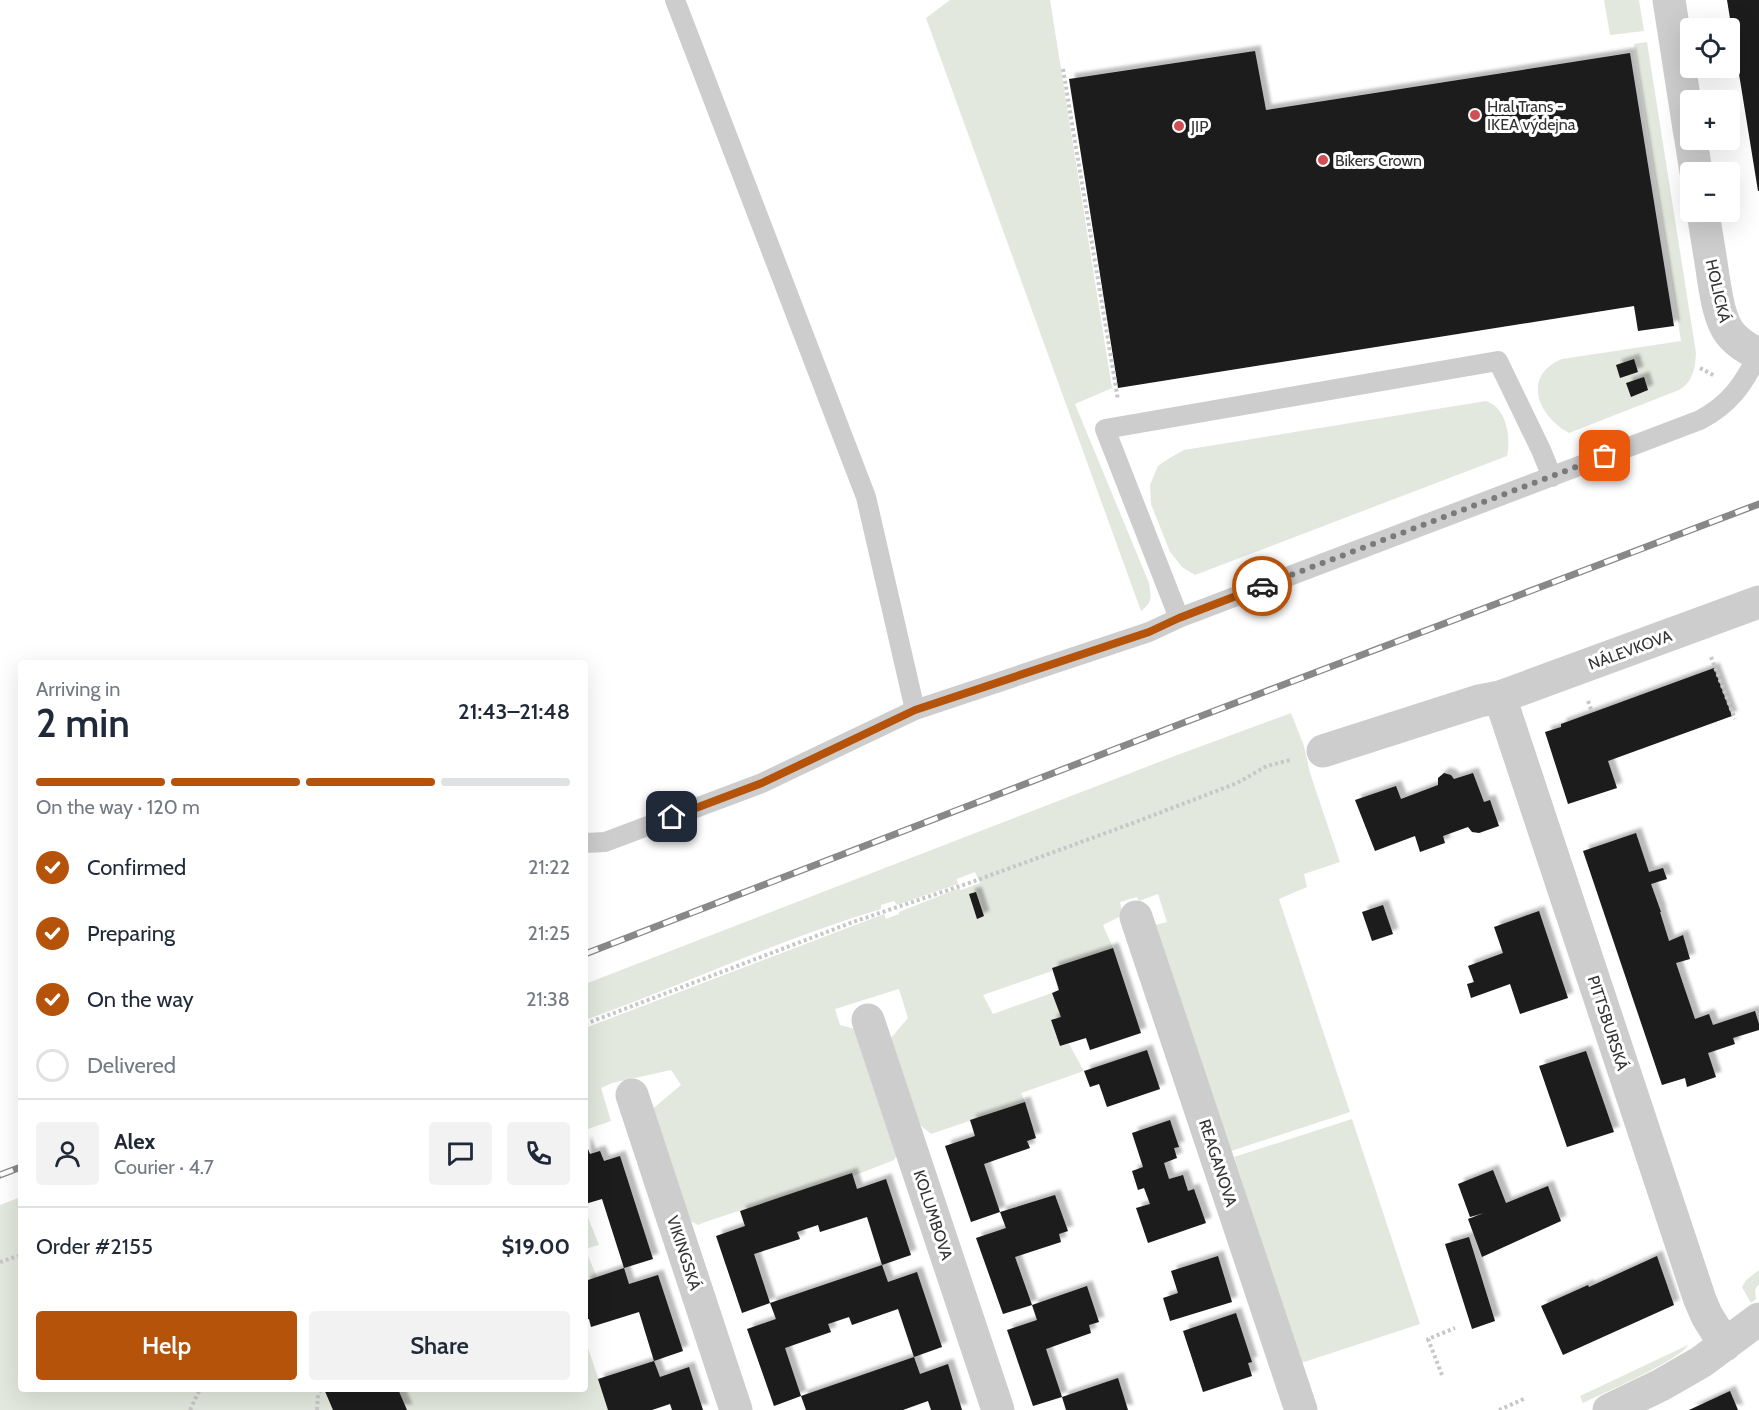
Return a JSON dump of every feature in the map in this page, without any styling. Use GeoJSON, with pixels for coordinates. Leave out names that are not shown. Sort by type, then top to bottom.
{"type":"FeatureCollection","features":[{"type":"Feature","properties":{"kind":"street"},"geometry":{"type":"LineString","coordinates":[[1669,0],[1683,90]]}},
{"type":"Feature","properties":{"kind":"street","name":"HOLICKÁ"},"geometry":{"type":"LineString","coordinates":[[1705,222],[1716,296],[1728,331],[1746,348],[1759,355]]}},
{"type":"Feature","properties":{"kind":"street","name":"NÁLEVKOVA"},"geometry":{"type":"LineString","coordinates":[[1323,751],[1479,701],[1500,697],[1759,602]]}},
{"type":"Feature","properties":{"kind":"street","name":"PITTSBURSKÁ"},"geometry":{"type":"LineString","coordinates":[[1500,697],[1700,1300],[1725,1345]]}},
{"type":"Feature","properties":{"kind":"street","name":"REAGANOVA"},"geometry":{"type":"LineString","coordinates":[[1136,916],[1301,1410]]}},
{"type":"Feature","properties":{"kind":"street","name":"KOLUMBOVA"},"geometry":{"type":"LineString","coordinates":[[868,1020],[998,1410]]}},
{"type":"Feature","properties":{"kind":"street","name":"VIKINGSKÁ"},"geometry":{"type":"LineString","coordinates":[[632,1095],[736,1410]]}},
{"type":"Feature","properties":{"kind":"street"},"geometry":{"type":"LineString","coordinates":[[1609,1410],[1661,1385],[1701,1362],[1759,1319]]}},
{"type":"Feature","properties":{"kind":"lane"},"geometry":{"type":"LineString","coordinates":[[675,0],[866,497],[915,710]]}},
{"type":"Feature","properties":{"kind":"lane"},"geometry":{"type":"LineString","coordinates":[[588,843],[605,842],[762,783],[915,710],[1149,632],[1179,618],[1700,420],[1724,404],[1738,389],[1759,355]]}},
{"type":"Feature","properties":{"kind":"lane"},"geometry":{"type":"LineString","coordinates":[[1179,618],[1105,429],[1498,361],[1552,477]]}},
{"type":"Feature","properties":{"kind":"path"},"geometry":{"type":"LineString","coordinates":[[1064,69],[1115,387],[1124,425]]}},
{"type":"Feature","properties":{"kind":"path"},"geometry":{"type":"LineString","coordinates":[[1707,649],[1735,719]]}},
{"type":"Feature","properties":{"kind":"path"},"geometry":{"type":"LineString","coordinates":[[588,1023],[853,922],[1143,820],[1238,783],[1267,766],[1323,751]]}},
{"type":"Feature","properties":{"kind":"path"},"geometry":{"type":"LineString","coordinates":[[0,1262],[18,1256]]}},
{"type":"Feature","properties":{"kind":"path"},"geometry":{"type":"LineString","coordinates":[[1442,1376],[1428,1339],[1455,1328]]}},
{"type":"Feature","properties":{"kind":"path"},"geometry":{"type":"LineString","coordinates":[[190,1410],[199,1392]]}},
{"type":"Feature","properties":{"kind":"path"},"geometry":{"type":"LineString","coordinates":[[317,1410],[320,1392]]}},
{"type":"Feature","properties":{"kind":"path"},"geometry":{"type":"LineString","coordinates":[[1498,1410],[1526,1398]]}},
{"type":"Feature","properties":{"kind":"shaded area"},"geometry":{"type":"Polygon","coordinates":[[[950,0],[1050,0],[1112,388],[1075,404],[1149,583],[1150,599],[1148,605],[1141,611],[926,18],[950,0]]]}},
{"type":"Feature","properties":{"kind":"shaded area"},"geometry":{"type":"Polygon","coordinates":[[[1604,0],[1639,0],[1644,31],[1610,35],[1604,0]]]}},
{"type":"Feature","properties":{"kind":"shaded area"},"geometry":{"type":"Polygon","coordinates":[[[1647,42],[1696,353],[1694,370],[1684,387],[1679,390],[1569,433],[1549,417],[1538,396],[1541,375],[1549,366],[1562,359],[1681,341],[1634,44],[1647,42]]]}},
{"type":"Feature","properties":{"kind":"shaded area"},"geometry":{"type":"Polygon","coordinates":[[[1486,401],[1499,410],[1503,416],[1508,432],[1507,456],[1195,575],[1182,567],[1170,552],[1151,504],[1150,485],[1158,466],[1184,450],[1486,401]]]}},
{"type":"Feature","properties":{"kind":"shaded area"},"geometry":{"type":"Polygon","coordinates":[[[1291,713],[1304,746],[1310,773],[1340,862],[1304,874],[1307,887],[1279,899],[1350,1112],[1231,1151],[1148,927],[1167,922],[1158,894],[1139,901],[1137,897],[1120,902],[1123,915],[1103,925],[1113,948],[1052,968],[1052,971],[983,995],[993,1014],[1052,993],[1061,1017],[1051,1021],[1060,1046],[1069,1044],[1084,1071],[1021,1093],[1025,1102],[931,1134],[920,1125],[890,1039],[908,1018],[899,989],[835,1009],[840,1025],[859,1030],[898,1153],[894,1160],[853,1176],[852,1174],[698,1225],[690,1221],[650,1111],[681,1085],[671,1070],[612,1083],[601,1088],[611,1121],[588,1129],[588,1027],[884,914],[886,919],[959,888],[961,890],[980,883],[975,872],[957,879],[958,884],[897,905],[894,901],[881,905],[881,909],[806,934],[588,1019],[588,983],[1291,713]]]}},
{"type":"Feature","properties":{"kind":"shaded area"},"geometry":{"type":"Polygon","coordinates":[[[1352,1119],[1420,1324],[1301,1363],[1234,1157],[1352,1119]]]}},
{"type":"Feature","properties":{"kind":"shaded area"},"geometry":{"type":"Polygon","coordinates":[[[18,1198],[18,1392],[325,1392],[333,1410],[0,1410],[0,1205],[18,1198]]]}},
{"type":"Feature","properties":{"kind":"shaded area"},"geometry":{"type":"Polygon","coordinates":[[[588,1218],[599,1245],[588,1248],[588,1218]]]}},
{"type":"Feature","properties":{"kind":"shaded area"},"geometry":{"type":"Polygon","coordinates":[[[588,1256],[597,1277],[588,1280],[588,1256]]]}},
{"type":"Feature","properties":{"kind":"shaded area"},"geometry":{"type":"Polygon","coordinates":[[[1759,1270],[1759,1284],[1755,1290],[1756,1299],[1751,1303],[1742,1287],[1746,1280],[1759,1270]]]}},
{"type":"Feature","properties":{"kind":"shaded area"},"geometry":{"type":"Polygon","coordinates":[[[1688,1345],[1656,1368],[1583,1403],[1580,1396],[1688,1345]]]}},
{"type":"Feature","properties":{"kind":"shaded area"},"geometry":{"type":"Polygon","coordinates":[[[588,1348],[609,1410],[407,1410],[399,1392],[588,1392],[588,1348]]]}},
{"type":"Feature","properties":{"kind":"building"},"geometry":{"type":"Polygon","coordinates":[[[1727,0],[1759,0],[1759,191],[1740,78],[1740,18],[1730,18],[1727,0]]]}},
{"type":"Feature","properties":{"kind":"building"},"geometry":{"type":"Polygon","coordinates":[[[1255,51],[1266,110],[1630,53],[1674,326],[1638,331],[1634,306],[1118,388],[1069,79],[1255,51]]]}},
{"type":"Feature","properties":{"kind":"building"},"geometry":{"type":"Polygon","coordinates":[[[1634,359],[1638,372],[1620,378],[1616,365],[1634,359]]]}},
{"type":"Feature","properties":{"kind":"building"},"geometry":{"type":"Polygon","coordinates":[[[1644,377],[1648,390],[1631,397],[1626,383],[1644,377]]]}},
{"type":"Feature","properties":{"kind":"building"},"geometry":{"type":"Polygon","coordinates":[[[1714,668],[1732,716],[1608,761],[1617,788],[1568,804],[1545,732],[1561,727],[1561,724],[1714,668]]]}},
{"type":"Feature","properties":{"kind":"building"},"geometry":{"type":"Polygon","coordinates":[[[1444,773],[1451,775],[1454,779],[1473,773],[1484,802],[1490,800],[1499,826],[1479,833],[1472,832],[1468,827],[1443,836],[1445,843],[1420,852],[1415,836],[1375,851],[1355,800],[1396,786],[1401,799],[1438,785],[1438,778],[1444,773]]]}},
{"type":"Feature","properties":{"kind":"building"},"geometry":{"type":"Polygon","coordinates":[[[1636,833],[1649,872],[1663,868],[1667,879],[1651,884],[1669,941],[1683,935],[1690,959],[1676,963],[1695,1019],[1709,1014],[1713,1025],[1755,1011],[1759,1024],[1759,1030],[1733,1038],[1735,1044],[1708,1053],[1716,1077],[1687,1087],[1685,1078],[1662,1085],[1583,851],[1636,833]]]}},
{"type":"Feature","properties":{"kind":"building"},"geometry":{"type":"Polygon","coordinates":[[[976,892],[984,916],[977,919],[969,894],[976,892]]]}},
{"type":"Feature","properties":{"kind":"building"},"geometry":{"type":"Polygon","coordinates":[[[1383,905],[1393,934],[1372,941],[1362,912],[1383,905]]]}},
{"type":"Feature","properties":{"kind":"building"},"geometry":{"type":"Polygon","coordinates":[[[1539,911],[1568,998],[1520,1014],[1510,984],[1471,998],[1467,984],[1474,982],[1468,966],[1503,953],[1494,927],[1539,911]]]}},
{"type":"Feature","properties":{"kind":"building"},"geometry":{"type":"Polygon","coordinates":[[[1113,948],[1141,1033],[1090,1050],[1086,1038],[1060,1046],[1051,1020],[1061,1017],[1052,993],[1059,990],[1052,968],[1113,948]]]}},
{"type":"Feature","properties":{"kind":"building"},"geometry":{"type":"Polygon","coordinates":[[[1147,1050],[1160,1089],[1107,1107],[1099,1084],[1090,1087],[1084,1071],[1147,1050]]]}},
{"type":"Feature","properties":{"kind":"building"},"geometry":{"type":"Polygon","coordinates":[[[1586,1051],[1614,1132],[1567,1147],[1539,1066],[1586,1051]]]}},
{"type":"Feature","properties":{"kind":"building"},"geometry":{"type":"Polygon","coordinates":[[[1025,1102],[1036,1138],[1027,1141],[1030,1148],[984,1164],[1000,1212],[971,1222],[945,1146],[975,1136],[970,1120],[1025,1102]]]}},
{"type":"Feature","properties":{"kind":"building"},"geometry":{"type":"Polygon","coordinates":[[[1170,1120],[1179,1147],[1174,1148],[1177,1158],[1164,1163],[1169,1179],[1183,1175],[1188,1191],[1194,1189],[1206,1223],[1148,1243],[1136,1208],[1150,1204],[1144,1188],[1138,1190],[1132,1171],[1143,1167],[1132,1133],[1170,1120]]]}},
{"type":"Feature","properties":{"kind":"building"},"geometry":{"type":"Polygon","coordinates":[[[588,1149],[590,1154],[600,1151],[604,1161],[620,1156],[653,1259],[624,1268],[602,1199],[588,1203],[588,1149]]]}},
{"type":"Feature","properties":{"kind":"building"},"geometry":{"type":"Polygon","coordinates":[[[1493,1170],[1506,1203],[1548,1186],[1561,1221],[1482,1257],[1468,1219],[1484,1213],[1470,1217],[1458,1184],[1493,1170]]]}},
{"type":"Feature","properties":{"kind":"building"},"geometry":{"type":"Polygon","coordinates":[[[852,1173],[857,1189],[886,1179],[911,1255],[882,1265],[867,1217],[820,1232],[818,1225],[797,1232],[800,1239],[754,1254],[770,1303],[742,1313],[716,1236],[745,1226],[740,1211],[852,1173]]]}},
{"type":"Feature","properties":{"kind":"building"},"geometry":{"type":"Polygon","coordinates":[[[1055,1195],[1068,1231],[1059,1234],[1061,1242],[1015,1257],[1032,1305],[1003,1314],[976,1238],[1006,1228],[1000,1212],[1055,1195]]]}},
{"type":"Feature","properties":{"kind":"building"},"geometry":{"type":"Polygon","coordinates":[[[1469,1237],[1495,1321],[1472,1329],[1445,1244],[1469,1237]]]}},
{"type":"Feature","properties":{"kind":"building"},"geometry":{"type":"Polygon","coordinates":[[[1218,1256],[1232,1302],[1170,1321],[1163,1298],[1178,1293],[1171,1271],[1218,1256]]]}},
{"type":"Feature","properties":{"kind":"building"},"geometry":{"type":"Polygon","coordinates":[[[1657,1256],[1674,1305],[1563,1355],[1541,1306],[1657,1256]]]}},
{"type":"Feature","properties":{"kind":"building"},"geometry":{"type":"Polygon","coordinates":[[[882,1265],[888,1282],[917,1272],[942,1347],[914,1357],[898,1309],[852,1325],[849,1317],[828,1324],[831,1332],[785,1348],[801,1396],[774,1406],[747,1329],[776,1319],[770,1303],[882,1265]]]}},
{"type":"Feature","properties":{"kind":"building"},"geometry":{"type":"Polygon","coordinates":[[[624,1268],[629,1284],[658,1275],[683,1351],[654,1361],[639,1312],[591,1327],[588,1319],[588,1280],[624,1268]]]}},
{"type":"Feature","properties":{"kind":"building"},"geometry":{"type":"Polygon","coordinates":[[[1087,1286],[1099,1322],[1089,1325],[1091,1333],[1046,1349],[1062,1397],[1033,1406],[1007,1330],[1037,1320],[1032,1305],[1087,1286]]]}},
{"type":"Feature","properties":{"kind":"building"},"geometry":{"type":"Polygon","coordinates":[[[1236,1313],[1252,1362],[1248,1363],[1252,1376],[1203,1392],[1183,1331],[1236,1313]]]}},
{"type":"Feature","properties":{"kind":"building"},"geometry":{"type":"Polygon","coordinates":[[[914,1357],[920,1374],[948,1364],[962,1410],[931,1410],[928,1401],[903,1410],[806,1410],[801,1396],[914,1357]]]}},
{"type":"Feature","properties":{"kind":"building"},"geometry":{"type":"Polygon","coordinates":[[[654,1361],[660,1377],[689,1367],[703,1410],[672,1410],[670,1404],[652,1410],[608,1410],[598,1379],[654,1361]]]}},
{"type":"Feature","properties":{"kind":"building"},"geometry":{"type":"Polygon","coordinates":[[[1118,1378],[1128,1410],[1066,1410],[1062,1397],[1118,1378]]]}},
{"type":"Feature","properties":{"kind":"building"},"geometry":{"type":"Polygon","coordinates":[[[1730,1391],[1738,1410],[1689,1410],[1730,1391]]]}},
{"type":"Feature","properties":{"kind":"building"},"geometry":{"type":"Polygon","coordinates":[[[325,1392],[399,1392],[407,1410],[333,1410],[325,1392]]]}},
{"type":"Feature","properties":{"kind":"railway"},"geometry":{"type":"LineString","coordinates":[[588,953],[1759,504]]}},
{"type":"Feature","properties":{"kind":"railway"},"geometry":{"type":"LineString","coordinates":[[0,1175],[18,1168]]}},
{"type":"Feature","properties":{"kind":"way so far"},"geometry":{"type":"LineString","coordinates":[[1262,586],[1605,456]]}},
{"type":"Feature","properties":{"kind":"place","name":"Hral Trans - IKEA výdejna"},"geometry":{"type":"Point","coordinates":[1475,115]}},
{"type":"Feature","properties":{"kind":"place","name":"JIP"},"geometry":{"type":"Point","coordinates":[1179,126]}},
{"type":"Feature","properties":{"kind":"place","name":"Bikers Crown"},"geometry":{"type":"Point","coordinates":[1323,160]}},
{"type":"Feature","properties":{"kind":"route"},"geometry":{"type":"LineString","coordinates":[[672,817],[762,783],[915,710],[1149,632],[1262,586]]}}]}
